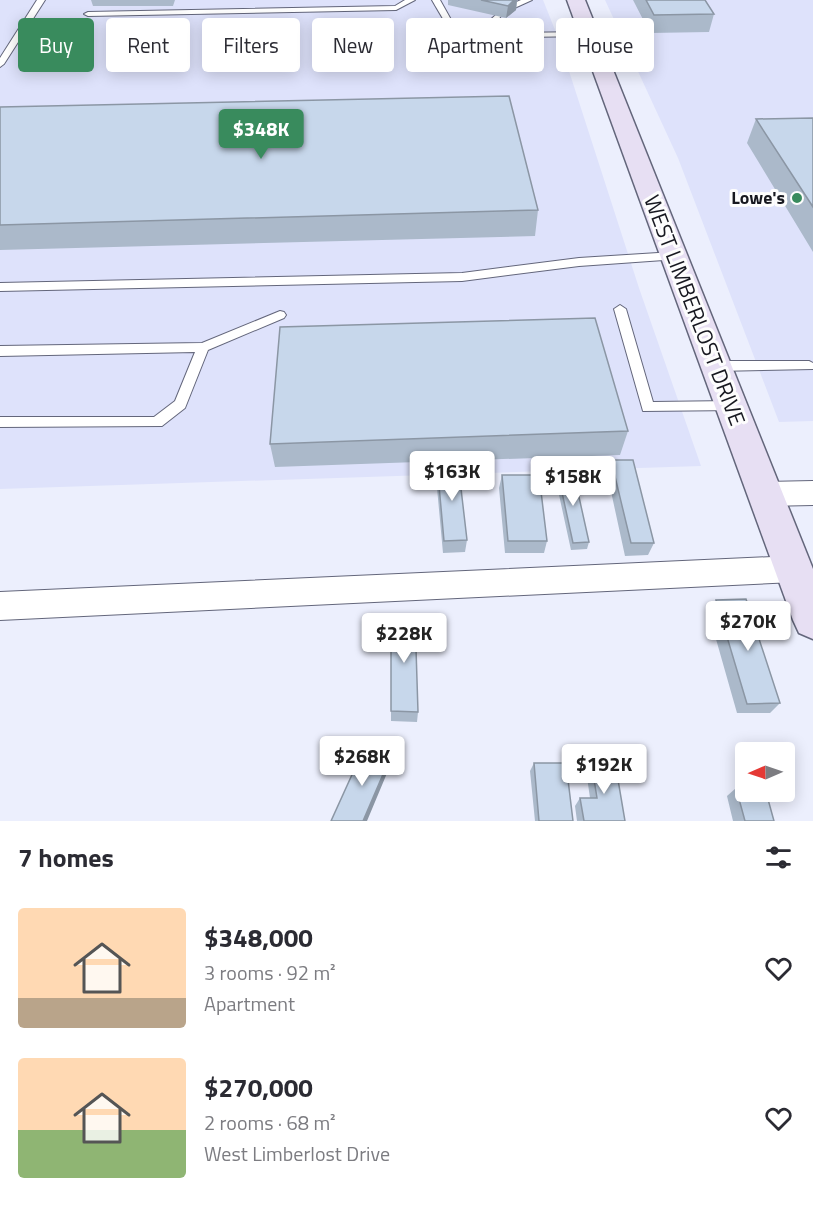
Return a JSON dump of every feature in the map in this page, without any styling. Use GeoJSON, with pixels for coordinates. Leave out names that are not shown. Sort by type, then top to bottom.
{"type":"FeatureCollection","features":[{"type":"Feature","properties":{"kind":"street","name":"WEST LIMBERLOST DRIVE"},"geometry":{"type":"LineString","coordinates":[[576,0],[583,18]]}},
{"type":"Feature","properties":{"kind":"street","name":"WEST LIMBERLOST DRIVE"},"geometry":{"type":"LineString","coordinates":[[604,72],[813,620]]}},
{"type":"Feature","properties":{"kind":"street"},"geometry":{"type":"LineString","coordinates":[[765,494],[813,493]]}},
{"type":"Feature","properties":{"kind":"street"},"geometry":{"type":"LineString","coordinates":[[0,606],[794,569]]}},
{"type":"Feature","properties":{"kind":"lane"},"geometry":{"type":"LineString","coordinates":[[0,64],[41,0]]}},
{"type":"Feature","properties":{"kind":"lane"},"geometry":{"type":"LineString","coordinates":[[239,11],[242,0]]}},
{"type":"Feature","properties":{"kind":"lane"},"geometry":{"type":"LineString","coordinates":[[88,14],[396,8],[411,0]]}},
{"type":"Feature","properties":{"kind":"lane"},"geometry":{"type":"LineString","coordinates":[[436,0],[448,18]]}},
{"type":"Feature","properties":{"kind":"lane"},"geometry":{"type":"LineString","coordinates":[[507,8],[528,0]]}},
{"type":"Feature","properties":{"kind":"lane"},"geometry":{"type":"LineString","coordinates":[[0,287],[462,277],[579,262],[674,256]]}},
{"type":"Feature","properties":{"kind":"lane"},"geometry":{"type":"LineString","coordinates":[[620,309],[648,407],[732,406]]}},
{"type":"Feature","properties":{"kind":"lane"},"geometry":{"type":"LineString","coordinates":[[0,351],[203,348],[280,315]]}},
{"type":"Feature","properties":{"kind":"lane"},"geometry":{"type":"LineString","coordinates":[[0,422],[157,422],[180,404],[203,348]]}},
{"type":"Feature","properties":{"kind":"lane"},"geometry":{"type":"LineString","coordinates":[[716,366],[809,366]]}},
{"type":"Feature","properties":{"kind":"shaded area"},"geometry":{"type":"Polygon","coordinates":[[[0,0],[543,0],[556,32],[556,72],[569,72],[639,288],[701,466],[0,489],[0,0]]]}},
{"type":"Feature","properties":{"kind":"shaded area"},"geometry":{"type":"Polygon","coordinates":[[[605,0],[813,0],[813,421],[779,422],[678,158],[638,72],[654,72],[654,18],[613,18],[605,0]]]}},
{"type":"Feature","properties":{"kind":"building"},"geometry":{"type":"Polygon","coordinates":[[[481,0],[514,0],[508,6],[481,0]]]}},
{"type":"Feature","properties":{"kind":"building"},"geometry":{"type":"Polygon","coordinates":[[[646,0],[705,0],[714,14],[654,15],[646,0]]]}},
{"type":"Feature","properties":{"kind":"building"},"geometry":{"type":"Polygon","coordinates":[[[509,96],[538,210],[0,225],[0,107],[509,96]]]}},
{"type":"Feature","properties":{"kind":"building"},"geometry":{"type":"Polygon","coordinates":[[[813,118],[813,207],[756,119],[813,118]]]}},
{"type":"Feature","properties":{"kind":"building"},"geometry":{"type":"Polygon","coordinates":[[[595,318],[628,431],[270,444],[280,327],[595,318]]]}},
{"type":"Feature","properties":{"kind":"building"},"geometry":{"type":"Polygon","coordinates":[[[611,460],[633,460],[654,543],[631,543],[611,460]]]}},
{"type":"Feature","properties":{"kind":"building"},"geometry":{"type":"Polygon","coordinates":[[[437,463],[458,463],[467,540],[444,541],[437,463]]]}},
{"type":"Feature","properties":{"kind":"building"},"geometry":{"type":"Polygon","coordinates":[[[573,470],[589,542],[573,543],[558,474],[573,470]]]}},
{"type":"Feature","properties":{"kind":"building"},"geometry":{"type":"Polygon","coordinates":[[[502,475],[539,475],[547,541],[508,541],[502,475]]]}},
{"type":"Feature","properties":{"kind":"building"},"geometry":{"type":"Polygon","coordinates":[[[746,599],[780,703],[747,704],[716,600],[746,599]]]}},
{"type":"Feature","properties":{"kind":"building"},"geometry":{"type":"Polygon","coordinates":[[[391,614],[415,617],[418,712],[391,711],[391,614]]]}},
{"type":"Feature","properties":{"kind":"building"},"geometry":{"type":"Polygon","coordinates":[[[365,746],[390,758],[363,821],[331,821],[365,746]]]}},
{"type":"Feature","properties":{"kind":"building"},"geometry":{"type":"Polygon","coordinates":[[[591,761],[615,762],[625,821],[584,821],[580,798],[597,798],[591,761]]]}},
{"type":"Feature","properties":{"kind":"building"},"geometry":{"type":"Polygon","coordinates":[[[534,763],[566,763],[573,821],[539,821],[534,763]]]}},
{"type":"Feature","properties":{"kind":"building"},"geometry":{"type":"Polygon","coordinates":[[[740,802],[769,802],[774,821],[745,821],[740,802]]]}},
{"type":"Feature","properties":{"kind":"place","name":"Lowe's"},"geometry":{"type":"Point","coordinates":[797,198]}}]}
